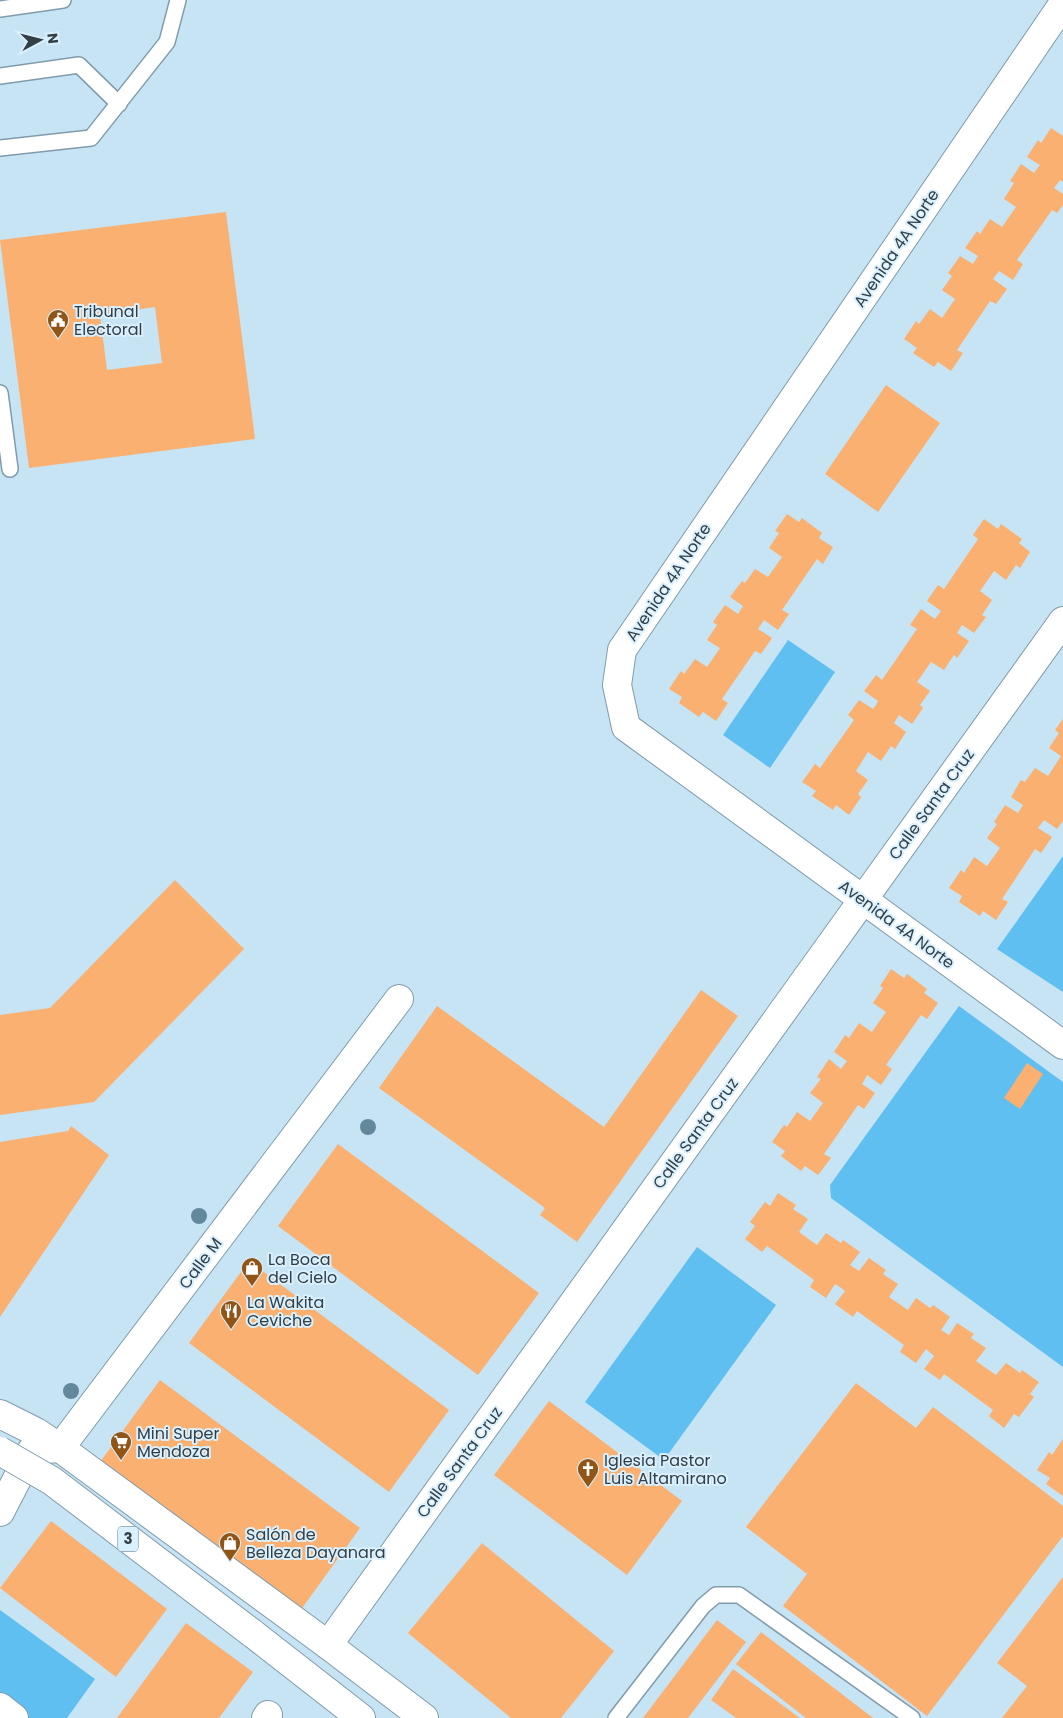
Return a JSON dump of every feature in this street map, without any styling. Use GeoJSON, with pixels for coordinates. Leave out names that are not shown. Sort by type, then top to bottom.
{"type":"FeatureCollection","features":[{"type":"Feature","properties":{"kind":"main road","name":"Avenida 4A Norte"},"geometry":{"type":"LineString","coordinates":[[1063,4],[622,650],[617,685],[626,727],[1063,1045]]}},
{"type":"Feature","properties":{"kind":"main road","name":"Calle Santa Cruz"},"geometry":{"type":"LineString","coordinates":[[328,1645],[1063,621]]}},
{"type":"Feature","properties":{"kind":"main road","name":"Calle M"},"geometry":{"type":"LineString","coordinates":[[60,1448],[398,999]]}},
{"type":"Feature","properties":{"kind":"main road"},"geometry":{"type":"LineString","coordinates":[[0,1414],[36,1432],[60,1448],[424,1718]]}},
{"type":"Feature","properties":{"kind":"main road"},"geometry":{"type":"LineString","coordinates":[[0,1512],[32,1450],[60,1448]]}},
{"type":"Feature","properties":{"kind":"main road","name":"3"},"geometry":{"type":"LineString","coordinates":[[0,1451],[52,1481],[361,1718]]}},
{"type":"Feature","properties":{"kind":"main road"},"geometry":{"type":"LineString","coordinates":[[0,1707],[14,1718]]}},
{"type":"Feature","properties":{"kind":"lane"},"geometry":{"type":"LineString","coordinates":[[0,9],[63,0]]}},
{"type":"Feature","properties":{"kind":"lane"},"geometry":{"type":"LineString","coordinates":[[0,148],[91,138],[167,42],[178,0]]}},
{"type":"Feature","properties":{"kind":"lane"},"geometry":{"type":"LineString","coordinates":[[0,76],[79,66],[119,104]]}},
{"type":"Feature","properties":{"kind":"lane"},"geometry":{"type":"LineString","coordinates":[[0,394],[10,469]]}},
{"type":"Feature","properties":{"kind":"lane"},"geometry":{"type":"LineString","coordinates":[[616,1718],[703,1606],[716,1595],[739,1595],[912,1718]]}},
{"type":"Feature","properties":{"kind":"shaded area"},"geometry":{"type":"Polygon","coordinates":[[[788,640],[835,672],[770,768],[723,735],[788,640]]]}},
{"type":"Feature","properties":{"kind":"shaded area"},"geometry":{"type":"Polygon","coordinates":[[[1063,856],[1063,992],[997,949],[1063,856]]]}},
{"type":"Feature","properties":{"kind":"shaded area"},"geometry":{"type":"Polygon","coordinates":[[[959,1006],[1063,1082],[1063,1367],[831,1198],[830,1185],[959,1006]]]}},
{"type":"Feature","properties":{"kind":"shaded area"},"geometry":{"type":"Polygon","coordinates":[[[697,1247],[776,1305],[664,1460],[585,1402],[697,1247]]]}},
{"type":"Feature","properties":{"kind":"shaded area"},"geometry":{"type":"Polygon","coordinates":[[[0,1610],[95,1679],[67,1718],[24,1718],[0,1701],[0,1610]]]}},
{"type":"Feature","properties":{"kind":"building"},"geometry":{"type":"Polygon","coordinates":[[[1051,128],[1063,136],[1063,182],[1060,180],[1054,188],[1063,194],[1063,205],[1057,213],[1052,210],[1017,260],[1023,264],[1013,280],[999,271],[993,279],[1007,289],[996,304],[990,301],[957,350],[963,353],[951,371],[938,362],[934,367],[913,353],[917,348],[904,339],[916,321],[919,324],[930,309],[942,318],[955,299],[942,290],[952,276],[948,273],[960,256],[973,264],[978,256],[965,248],[977,231],[980,234],[990,219],[1002,227],[1016,207],[1004,199],[1014,183],[1010,181],[1021,164],[1034,173],[1040,165],[1027,157],[1038,140],[1041,143],[1051,128]]]}},
{"type":"Feature","properties":{"kind":"building","name":"Tribunal Electoral"},"geometry":{"type":"Polygon","coordinates":[[[226,212],[255,439],[29,468],[0,240],[226,212]],[[155,307],[100,315],[107,370],[162,363],[155,307]]]}},
{"type":"Feature","properties":{"kind":"building"},"geometry":{"type":"Polygon","coordinates":[[[886,385],[940,423],[878,512],[825,474],[886,385]]]}},
{"type":"Feature","properties":{"kind":"building"},"geometry":{"type":"Polygon","coordinates":[[[787,514],[799,522],[802,518],[822,533],[819,538],[833,547],[823,564],[817,559],[782,610],[789,614],[778,630],[764,620],[758,629],[772,638],[761,654],[755,651],[722,699],[728,703],[716,721],[703,712],[699,717],[679,703],[682,697],[669,689],[681,671],[684,674],[695,659],[707,667],[720,648],[707,640],[717,625],[713,622],[725,605],[738,614],[743,606],[730,597],[742,581],[745,583],[755,569],[768,577],[782,557],[769,548],[779,533],[775,531],[787,514]]]}},
{"type":"Feature","properties":{"kind":"building"},"geometry":{"type":"Polygon","coordinates":[[[984,519],[998,529],[1001,524],[1022,539],[1019,543],[1030,552],[1020,568],[1016,565],[1006,580],[994,571],[980,591],[992,600],[982,615],[986,617],[974,633],[962,625],[957,633],[969,641],[957,658],[954,655],[944,670],[931,662],[917,682],[930,691],[920,705],[923,708],[912,724],[899,715],[894,723],[906,732],[895,749],[891,746],[881,761],[868,752],[856,771],[868,780],[858,794],[861,797],[849,815],[836,805],[833,810],[812,796],[816,791],[802,782],[815,764],[820,768],[854,720],[848,715],[859,700],[873,709],[876,705],[878,701],[864,691],[876,675],[882,680],[917,629],[910,625],[921,609],[935,619],[941,611],[927,601],[938,585],[944,589],[978,539],[973,535],[984,519]]]}},
{"type":"Feature","properties":{"kind":"building"},"geometry":{"type":"Polygon","coordinates":[[[1063,719],[1063,821],[1057,829],[1044,820],[1038,828],[1052,837],[1041,853],[1035,849],[1002,899],[1008,902],[996,920],[983,911],[980,916],[959,902],[962,896],[949,888],[961,870],[964,873],[974,857],[987,866],[1000,848],[987,838],[997,824],[994,822],[1005,805],[1018,813],[1023,805],[1011,797],[1021,780],[1025,782],[1035,768],[1048,776],[1061,756],[1049,748],[1059,733],[1055,730],[1063,719]]]}},
{"type":"Feature","properties":{"kind":"building"},"geometry":{"type":"Polygon","coordinates":[[[175,880],[244,949],[94,1102],[0,1115],[0,1015],[50,1008],[175,880]]]}},
{"type":"Feature","properties":{"kind":"building"},"geometry":{"type":"Polygon","coordinates":[[[891,969],[904,978],[907,974],[927,989],[924,993],[938,1003],[927,1019],[921,1015],[886,1065],[892,1069],[881,1085],[867,1075],[862,1084],[875,1093],[864,1109],[858,1105],[824,1154],[831,1158],[818,1175],[805,1166],[801,1171],[781,1156],[785,1151],[772,1142],[784,1125],[787,1127],[797,1112],[810,1121],[823,1103],[810,1093],[821,1079],[817,1077],[829,1059],[841,1069],[847,1061],[834,1052],[845,1035],[849,1038],[859,1023],[872,1032],[886,1012],[873,1003],[883,988],[880,986],[891,969]]]}},
{"type":"Feature","properties":{"kind":"building"},"geometry":{"type":"Polygon","coordinates":[[[701,990],[738,1016],[577,1242],[540,1215],[545,1208],[379,1088],[437,1006],[604,1127],[701,990]]]}},
{"type":"Feature","properties":{"kind":"building"},"geometry":{"type":"Polygon","coordinates":[[[1027,1063],[1043,1074],[1020,1109],[1004,1098],[1027,1063]]]}},
{"type":"Feature","properties":{"kind":"building"},"geometry":{"type":"Polygon","coordinates":[[[71,1126],[109,1155],[0,1317],[0,1142],[68,1131],[71,1126]]]}},
{"type":"Feature","properties":{"kind":"building"},"geometry":{"type":"Polygon","coordinates":[[[338,1144],[539,1293],[478,1375],[278,1226],[338,1144]]]}},
{"type":"Feature","properties":{"kind":"building"},"geometry":{"type":"Polygon","coordinates":[[[778,1193],[796,1205],[793,1209],[808,1219],[799,1232],[817,1245],[826,1233],[841,1243],[843,1240],[860,1252],[850,1265],[859,1271],[869,1258],[886,1270],[883,1274],[898,1284],[889,1297],[908,1310],[916,1298],[930,1308],[933,1305],[950,1317],[941,1330],[949,1335],[957,1323],[974,1334],[971,1338],[986,1348],[976,1361],[996,1375],[1006,1363],[1020,1373],[1022,1370],[1039,1382],[1030,1394],[1034,1397],[1019,1417],[1014,1414],[1004,1428],[989,1416],[993,1410],[944,1374],[940,1380],[924,1369],[934,1356],[926,1349],[916,1363],[900,1352],[904,1345],[857,1311],[853,1317],[835,1304],[845,1291],[840,1287],[835,1284],[826,1298],[810,1287],[814,1280],[767,1246],[762,1252],[745,1239],[755,1226],[750,1222],[765,1202],[770,1206],[778,1193]]]}},
{"type":"Feature","properties":{"kind":"building"},"geometry":{"type":"Polygon","coordinates":[[[249,1261],[449,1410],[389,1492],[189,1343],[249,1261]]]}},
{"type":"Feature","properties":{"kind":"building"},"geometry":{"type":"Polygon","coordinates":[[[160,1380],[360,1528],[300,1611],[100,1462],[160,1380]]]}},
{"type":"Feature","properties":{"kind":"building"},"geometry":{"type":"Polygon","coordinates":[[[856,1383],[916,1428],[933,1407],[1063,1506],[1063,1536],[927,1716],[783,1606],[807,1574],[746,1527],[856,1383]]]}},
{"type":"Feature","properties":{"kind":"building","name":"Iglesia Pastor Luis Altamirano"},"geometry":{"type":"Polygon","coordinates":[[[549,1401],[682,1501],[627,1575],[494,1475],[549,1401]]]}},
{"type":"Feature","properties":{"kind":"building"},"geometry":{"type":"Polygon","coordinates":[[[1063,1439],[1063,1496],[1046,1484],[1050,1478],[1037,1470],[1049,1452],[1052,1455],[1063,1439]]]}},
{"type":"Feature","properties":{"kind":"building"},"geometry":{"type":"Polygon","coordinates":[[[51,1521],[167,1609],[116,1677],[0,1588],[51,1521]]]}},
{"type":"Feature","properties":{"kind":"building"},"geometry":{"type":"Polygon","coordinates":[[[482,1543],[614,1651],[561,1718],[511,1718],[408,1633],[482,1543]]]}},
{"type":"Feature","properties":{"kind":"building"},"geometry":{"type":"Polygon","coordinates":[[[1063,1577],[1063,1718],[1002,1718],[1027,1686],[997,1663],[1063,1577]]]}},
{"type":"Feature","properties":{"kind":"building"},"geometry":{"type":"Polygon","coordinates":[[[717,1620],[746,1642],[688,1718],[643,1718],[717,1620]]]}},
{"type":"Feature","properties":{"kind":"building"},"geometry":{"type":"Polygon","coordinates":[[[186,1623],[253,1672],[219,1718],[117,1718],[186,1623]]]}},
{"type":"Feature","properties":{"kind":"building"},"geometry":{"type":"Polygon","coordinates":[[[761,1632],[873,1718],[806,1718],[736,1664],[761,1632]]]}},
{"type":"Feature","properties":{"kind":"building"},"geometry":{"type":"Polygon","coordinates":[[[733,1669],[800,1718],[736,1718],[711,1700],[733,1669]]]}},
{"type":"Feature","properties":{"kind":"place","name":"Tribunal Electoral"},"geometry":{"type":"Point","coordinates":[58,339]}},
{"type":"Feature","properties":{"kind":"place","name":"La Boca del Cielo"},"geometry":{"type":"Point","coordinates":[252,1287]}},
{"type":"Feature","properties":{"kind":"place","name":"La Wakita Ceviche"},"geometry":{"type":"Point","coordinates":[231,1330]}},
{"type":"Feature","properties":{"kind":"place","name":"Mini Super Mendoza"},"geometry":{"type":"Point","coordinates":[121,1461]}},
{"type":"Feature","properties":{"kind":"place","name":"Iglesia Pastor Luis Altamirano"},"geometry":{"type":"Point","coordinates":[588,1488]}},
{"type":"Feature","properties":{"kind":"place","name":"Salón de Belleza Dayanara"},"geometry":{"type":"Point","coordinates":[230,1562]}}]}
